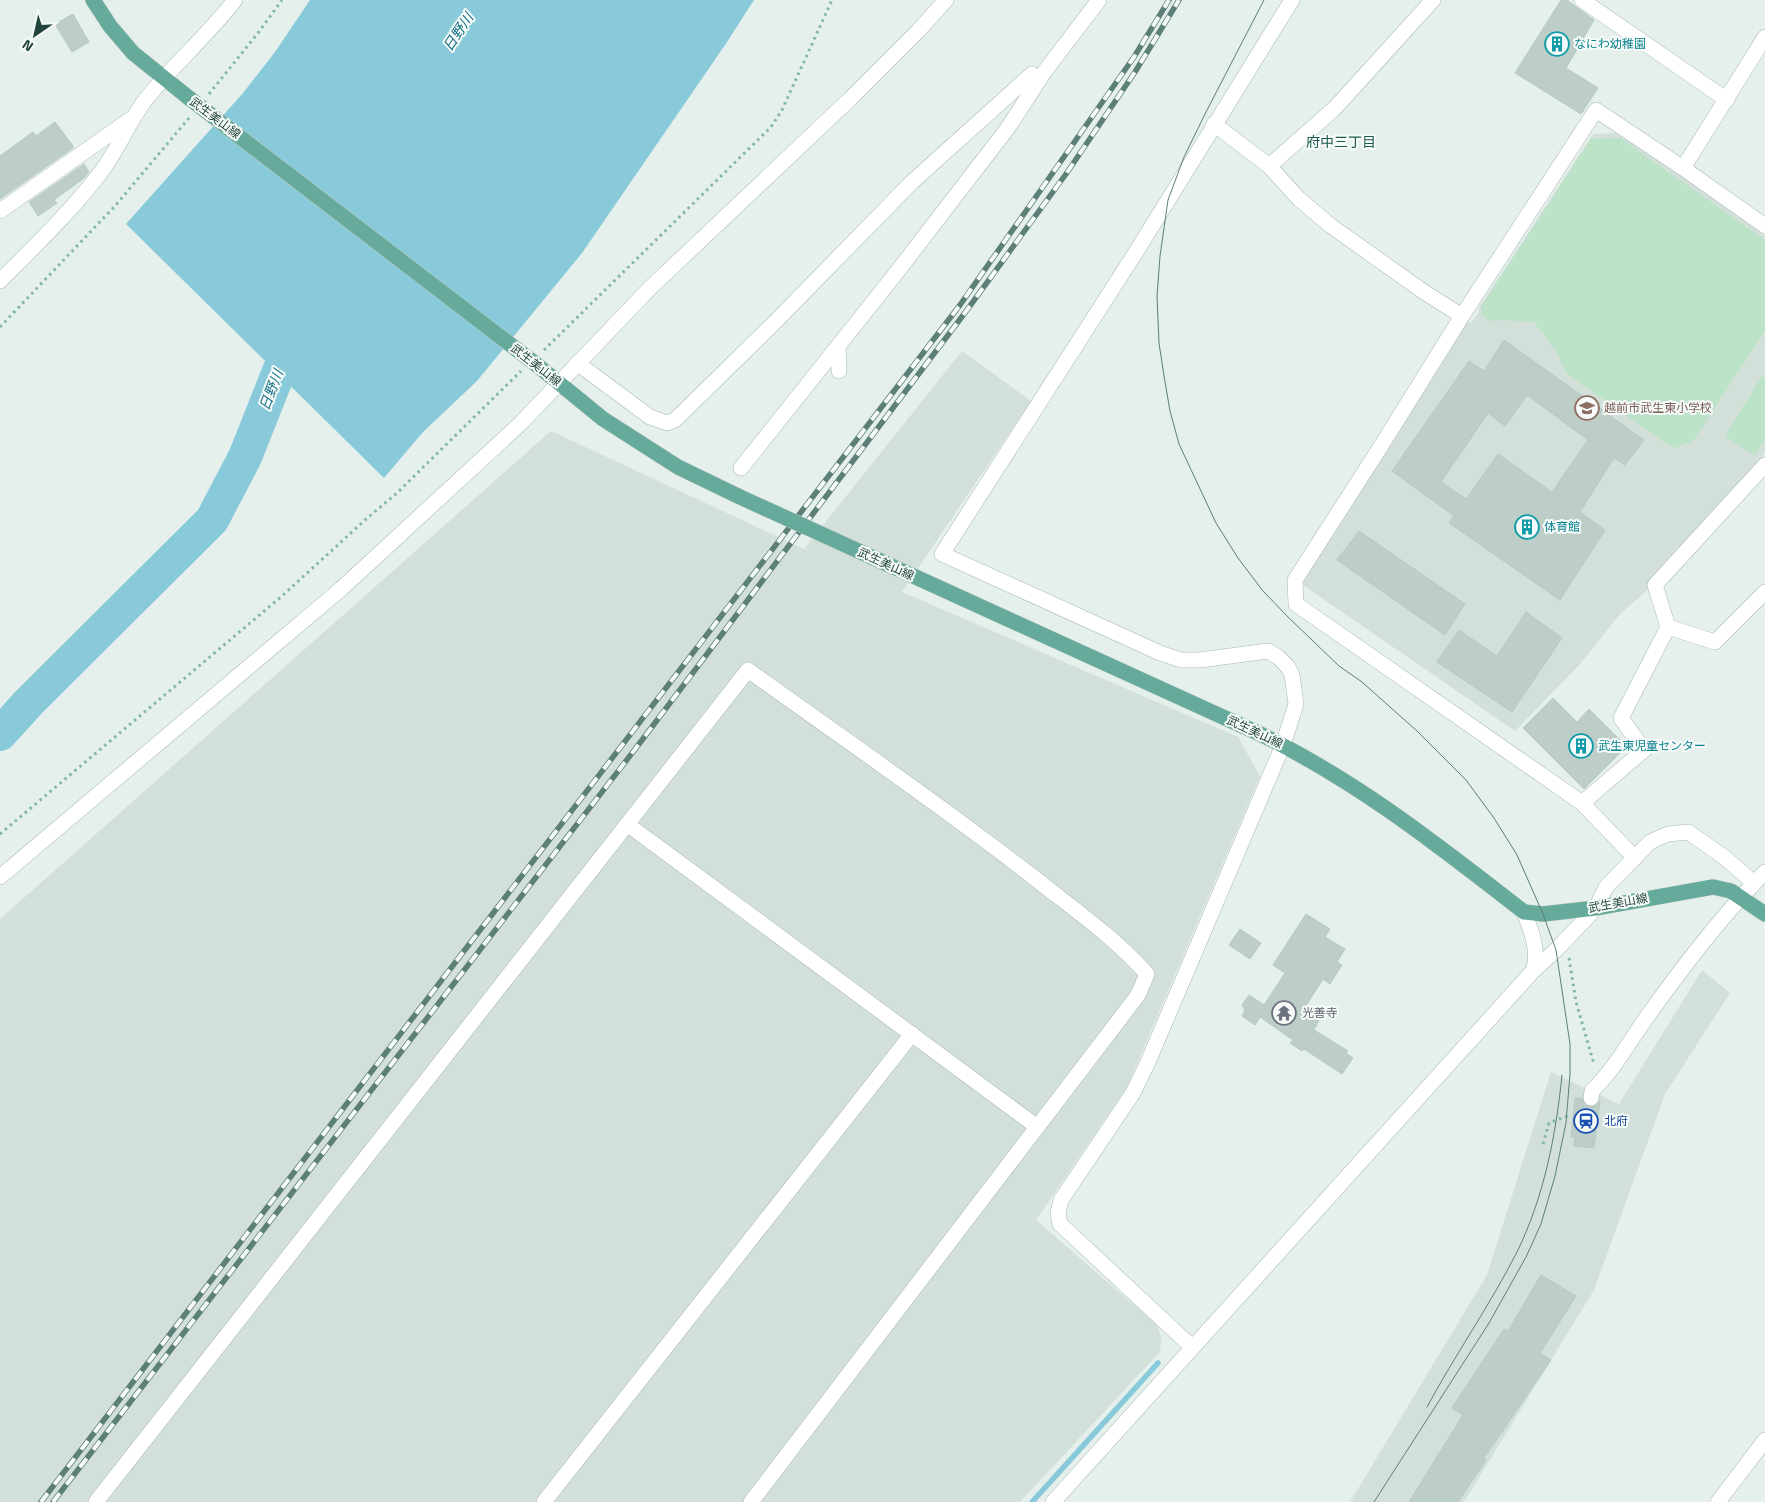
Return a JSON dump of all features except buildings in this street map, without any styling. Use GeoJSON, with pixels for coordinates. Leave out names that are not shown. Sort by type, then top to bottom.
{"type":"FeatureCollection","features":[{"type":"Feature","properties":{"kind":"main road","name":"武生美山線"},"geometry":{"type":"LineString","coordinates":[[94,0],[110,26],[129,48],[163,78],[536,360],[559,383],[604,419],[678,467],[1282,745],[1325,768],[1419,830],[1524,912],[1543,914],[1596,908],[1706,887],[1731,891],[1765,914]]}},
{"type":"Feature","properties":{"kind":"street"},"geometry":{"type":"LineString","coordinates":[[0,281],[45,236],[98,176],[110,160],[134,116],[163,78],[216,24],[235,0]]}},
{"type":"Feature","properties":{"kind":"street"},"geometry":{"type":"LineString","coordinates":[[0,877],[341,589],[520,424],[649,289],[851,98],[946,0]]}},
{"type":"Feature","properties":{"kind":"street"},"geometry":{"type":"LineString","coordinates":[[741,468],[1007,129],[1039,79],[1098,0]]}},
{"type":"Feature","properties":{"kind":"street"},"geometry":{"type":"LineString","coordinates":[[1192,1347],[1060,1224],[1058,1213],[1060,1200],[1133,1093],[1148,1062],[1282,745],[1296,704],[1294,685],[1288,667],[1268,651],[1200,660],[1181,660],[1160,653],[942,554],[1136,252],[1292,0]]}},
{"type":"Feature","properties":{"kind":"street"},"geometry":{"type":"LineString","coordinates":[[1269,166],[1334,109],[1433,0]]}},
{"type":"Feature","properties":{"kind":"street"},"geometry":{"type":"LineString","coordinates":[[1585,1],[1727,100]]}},
{"type":"Feature","properties":{"kind":"street"},"geometry":{"type":"LineString","coordinates":[[1683,168],[1765,38]]}},
{"type":"Feature","properties":{"kind":"street"},"geometry":{"type":"LineString","coordinates":[[577,364],[650,417],[667,423],[675,420],[935,160],[1032,74],[1039,79]]}},
{"type":"Feature","properties":{"kind":"street"},"geometry":{"type":"LineString","coordinates":[[1635,858],[1582,803],[1296,604],[1294,580],[1596,110],[1765,226]]}},
{"type":"Feature","properties":{"kind":"street"},"geometry":{"type":"LineString","coordinates":[[0,211],[134,116]]}},
{"type":"Feature","properties":{"kind":"street"},"geometry":{"type":"LineString","coordinates":[[1214,124],[1269,166],[1299,200],[1330,226],[1424,292],[1462,316]]}},
{"type":"Feature","properties":{"kind":"street"},"geometry":{"type":"LineString","coordinates":[[838,346],[839,371]]}},
{"type":"Feature","properties":{"kind":"street"},"geometry":{"type":"LineString","coordinates":[[1582,803],[1644,750],[1621,718],[1668,627],[1655,585],[1765,465]]}},
{"type":"Feature","properties":{"kind":"street"},"geometry":{"type":"LineString","coordinates":[[1668,627],[1715,642],[1765,592]]}},
{"type":"Feature","properties":{"kind":"street"},"geometry":{"type":"LineString","coordinates":[[96,1502],[748,670],[990,843],[1103,931],[1147,974],[1138,995],[1036,1126],[751,1502]]}},
{"type":"Feature","properties":{"kind":"street"},"geometry":{"type":"LineString","coordinates":[[627,824],[1036,1126]]}},
{"type":"Feature","properties":{"kind":"street"},"geometry":{"type":"LineString","coordinates":[[1053,1502],[1533,971],[1596,908],[1606,887],[1650,842],[1668,834],[1688,832],[1724,857],[1760,878],[1741,897],[1649,1014],[1606,1077],[1592,1091],[1591,1098]]}},
{"type":"Feature","properties":{"kind":"street"},"geometry":{"type":"LineString","coordinates":[[1524,912],[1533,934],[1536,964],[1533,971]]}},
{"type":"Feature","properties":{"kind":"street"},"geometry":{"type":"LineString","coordinates":[[544,1502],[912,1034]]}},
{"type":"Feature","properties":{"kind":"street"},"geometry":{"type":"LineString","coordinates":[[1718,1502],[1765,1440]]}},
{"type":"Feature","properties":{"kind":"path"},"geometry":{"type":"LineString","coordinates":[[209,94],[282,0]]}},
{"type":"Feature","properties":{"kind":"path"},"geometry":{"type":"LineString","coordinates":[[0,834],[282,596],[397,493],[536,360],[771,127],[782,110],[832,0]]}},
{"type":"Feature","properties":{"kind":"path"},"geometry":{"type":"LineString","coordinates":[[0,327],[116,206],[190,117]]}},
{"type":"Feature","properties":{"kind":"path"},"geometry":{"type":"LineString","coordinates":[[1564,941],[1569,956],[1576,1002],[1594,1064],[1606,1077]]}},
{"type":"Feature","properties":{"kind":"path"},"geometry":{"type":"LineString","coordinates":[[1543,1144],[1549,1124],[1570,1115]]}},
{"type":"Feature","properties":{"kind":"shaded area","name":"越前市武生東小学校"},"geometry":{"type":"Polygon","coordinates":[[[1620,133],[1765,236],[1765,452],[1753,471],[1653,576],[1651,587],[1620,614],[1581,663],[1515,731],[1300,583],[1466,320],[1471,323],[1479,312],[1478,309],[1593,134],[1620,133]]]}},
{"type":"Feature","properties":{"kind":"shaded area"},"geometry":{"type":"Polygon","coordinates":[[[962,351],[1031,401],[902,592],[1238,737],[1260,776],[1127,1087],[1036,1220],[1157,1325],[1161,1337],[1160,1352],[1020,1502],[0,1502],[0,919],[551,431],[804,549],[962,351]]]}},
{"type":"Feature","properties":{"kind":"shaded area"},"geometry":{"type":"Polygon","coordinates":[[[1702,970],[1730,993],[1665,1094],[1594,1290],[1464,1502],[1350,1502],[1487,1275],[1551,1072],[1619,1104],[1702,970]]]}},
{"type":"Feature","properties":{"kind":"green space"},"geometry":{"type":"Polygon","coordinates":[[[1620,138],[1765,240],[1765,331],[1693,441],[1673,448],[1567,374],[1555,349],[1534,322],[1490,321],[1482,315],[1481,307],[1591,139],[1620,138]]]}},
{"type":"Feature","properties":{"kind":"green space"},"geometry":{"type":"Polygon","coordinates":[[[1762,376],[1765,378],[1765,439],[1755,456],[1725,436],[1762,376]]]}},
{"type":"Feature","properties":{"kind":"water"},"geometry":{"type":"Polygon","coordinates":[[[310,0],[754,0],[582,253],[477,381],[423,432],[384,478],[126,224],[243,93],[275,52],[310,0]]]}},
{"type":"Feature","properties":{"kind":"waterway","name":"日野川"},"geometry":{"type":"LineString","coordinates":[[0,734],[29,702],[212,520],[245,457],[295,331]]}},
{"type":"Feature","properties":{"kind":"waterway"},"geometry":{"type":"LineString","coordinates":[[1032,1502],[1158,1363]]}},
{"type":"Feature","properties":{"kind":"tram line"},"geometry":{"type":"LineString","coordinates":[[1264,0],[1184,157],[1168,200],[1160,256],[1157,296],[1159,343],[1170,411],[1179,444],[1216,523],[1238,558],[1263,591],[1339,666],[1362,682],[1417,731],[1466,780],[1494,818],[1517,855],[1543,914],[1556,950],[1570,1044],[1570,1074],[1566,1123],[1555,1176],[1541,1224],[1526,1257],[1489,1323],[1374,1502]]}},
{"type":"Feature","properties":{"kind":"tram line"},"geometry":{"type":"LineString","coordinates":[[1427,1407],[1507,1272],[1535,1210],[1552,1143],[1562,1075]]}},
{"type":"Feature","properties":{"kind":"railway"},"geometry":{"type":"LineString","coordinates":[[41,1502],[960,305],[1134,57],[1169,0]]}},
{"type":"Feature","properties":{"kind":"railway"},"geometry":{"type":"LineString","coordinates":[[53,1502],[636,748],[967,310],[1066,174],[1135,72],[1179,0]]}},
{"type":"Feature","properties":{"kind":"place","name":"なにわ幼稚園"},"geometry":{"type":"Point","coordinates":[1557,44]}},
{"type":"Feature","properties":{"kind":"place","name":"越前市武生東小学校"},"geometry":{"type":"Point","coordinates":[1587,408]}},
{"type":"Feature","properties":{"kind":"place","name":"体育館"},"geometry":{"type":"Point","coordinates":[1527,527]}},
{"type":"Feature","properties":{"kind":"place","name":"武生東児童センター"},"geometry":{"type":"Point","coordinates":[1581,746]}},
{"type":"Feature","properties":{"kind":"place","name":"光善寺"},"geometry":{"type":"Point","coordinates":[1284,1013]}},
{"type":"Feature","properties":{"kind":"place","name":"北府"},"geometry":{"type":"Point","coordinates":[1586,1121]}},
{"type":"Feature","properties":{"kind":"district","name":"府中三丁目"},"geometry":{"type":"Point","coordinates":[1341,142]}}]}
